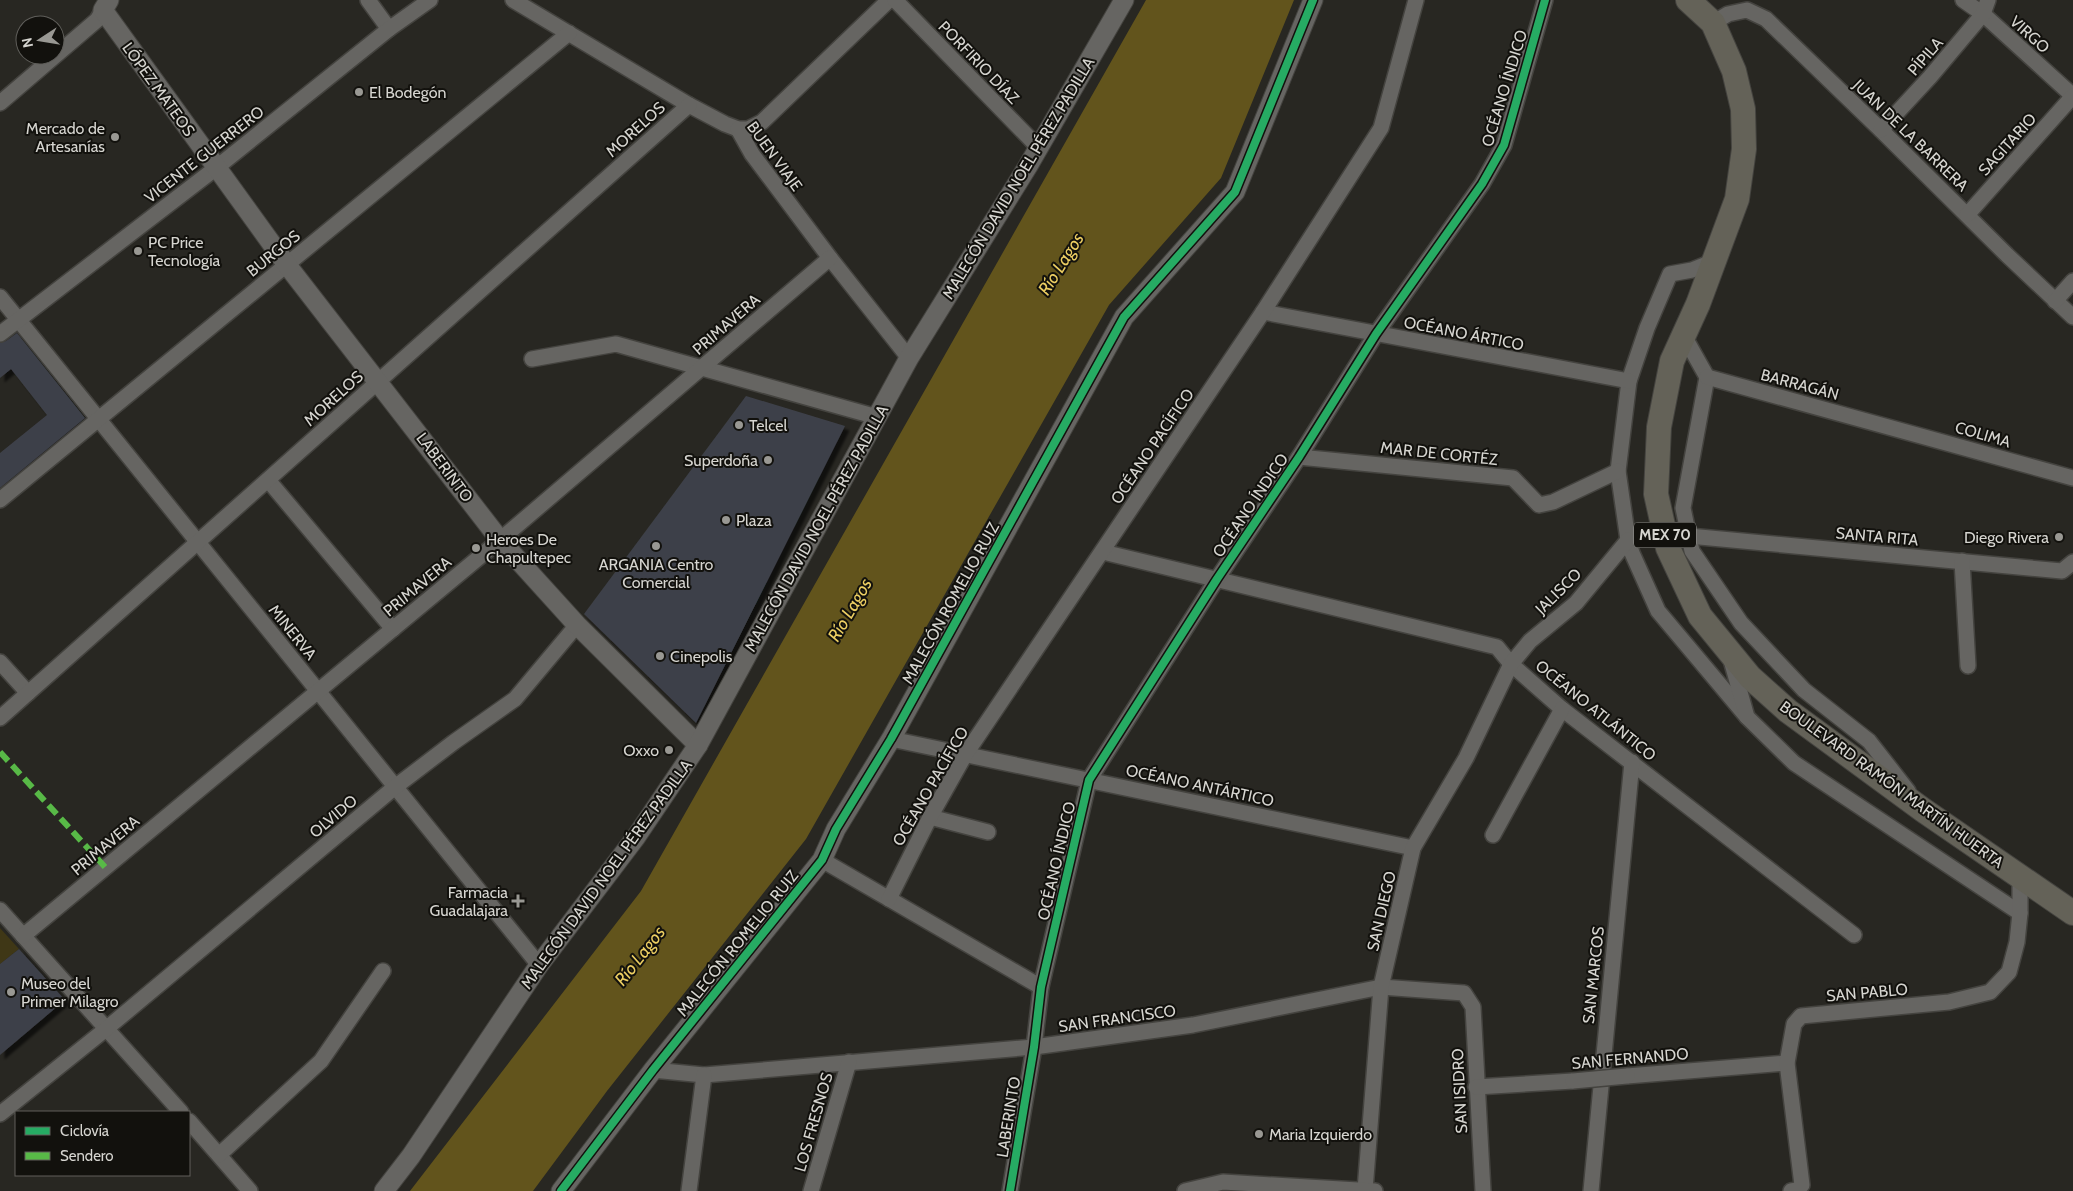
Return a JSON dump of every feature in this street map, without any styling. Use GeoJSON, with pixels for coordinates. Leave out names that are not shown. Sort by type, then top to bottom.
{"type":"FeatureCollection","features":[{"type":"Feature","properties":{"kind":"main road","name":"BOULEVARD RAMÓN MARTÍN HUERTA"},"geometry":{"type":"LineString","coordinates":[[1688,0],[1713,24],[1734,70],[1743,109],[1744,149],[1737,200],[1712,262],[1698,304],[1672,361],[1659,427],[1656,494],[1668,548],[1700,616],[1750,677],[1788,711],[1923,810],[2073,913]]}},
{"type":"Feature","properties":{"kind":"street"},"geometry":{"type":"LineString","coordinates":[[368,0],[389,29]]}},
{"type":"Feature","properties":{"kind":"street","name":"VICENTE GUERRERO"},"geometry":{"type":"LineString","coordinates":[[0,334],[216,168],[389,29],[430,0]]}},
{"type":"Feature","properties":{"kind":"street","name":"BUEN VIAJE"},"geometry":{"type":"LineString","coordinates":[[513,0],[689,105],[738,129],[752,154],[830,258],[909,358]]}},
{"type":"Feature","properties":{"kind":"street"},"geometry":{"type":"LineString","coordinates":[[738,129],[748,129],[762,122],[889,0]]}},
{"type":"Feature","properties":{"kind":"street","name":"PORFIRIO DÍAZ"},"geometry":{"type":"LineString","coordinates":[[895,0],[1039,148]]}},
{"type":"Feature","properties":{"kind":"street","name":"MALECÓN DAVID NOEL PÉREZ PADILLA"},"geometry":{"type":"LineString","coordinates":[[384,1191],[411,1156],[539,965],[636,837],[698,745],[909,358],[1039,148],[1124,0]]}},
{"type":"Feature","properties":{"kind":"street","name":"MALECÓN ROMELIO RUIZ"},"geometry":{"type":"LineString","coordinates":[[561,1191],[653,1070],[822,860],[836,829],[891,739],[1124,317],[1235,192],[1313,0]]}},
{"type":"Feature","properties":{"kind":"street","name":"OCÉANO PACÍFICO"},"geometry":{"type":"LineString","coordinates":[[889,899],[930,817],[965,755],[1263,312],[1381,128],[1416,0]]}},
{"type":"Feature","properties":{"kind":"street","name":"OCÉANO ÍNDICO"},"geometry":{"type":"LineString","coordinates":[[1034,1047],[1041,987],[1089,780],[1217,579],[1299,457],[1376,334],[1482,184],[1504,145],[1545,0]]}},
{"type":"Feature","properties":{"kind":"street","name":"VIRGO"},"geometry":{"type":"LineString","coordinates":[[1962,0],[1982,14],[2073,96]]}},
{"type":"Feature","properties":{"kind":"street","name":"PÍPILA"},"geometry":{"type":"LineString","coordinates":[[1882,130],[1930,77],[1982,14],[1988,0]]}},
{"type":"Feature","properties":{"kind":"street"},"geometry":{"type":"LineString","coordinates":[[0,103],[97,20],[106,5]]}},
{"type":"Feature","properties":{"kind":"street","name":"LÓPEZ MATEOS"},"geometry":{"type":"LineString","coordinates":[[106,5],[216,168]]}},
{"type":"Feature","properties":{"kind":"street","name":"JUAN DE LA BARRERA"},"geometry":{"type":"LineString","coordinates":[[1713,24],[1728,14],[1747,10],[1766,19],[2073,317]]}},
{"type":"Feature","properties":{"kind":"street","name":"BURGOS"},"geometry":{"type":"LineString","coordinates":[[0,500],[569,33]]}},
{"type":"Feature","properties":{"kind":"street","name":"SAGITARIO"},"geometry":{"type":"LineString","coordinates":[[1967,215],[2073,96]]}},
{"type":"Feature","properties":{"kind":"street","name":"MORELOS"},"geometry":{"type":"LineString","coordinates":[[0,718],[689,105]]}},
{"type":"Feature","properties":{"kind":"street","name":"LABERINTO"},"geometry":{"type":"LineString","coordinates":[[216,168],[287,265],[379,381],[500,540],[576,625],[698,745]]}},
{"type":"Feature","properties":{"kind":"street","name":"PRIMAVERA"},"geometry":{"type":"LineString","coordinates":[[23,936],[500,540],[830,258]]}},
{"type":"Feature","properties":{"kind":"street"},"geometry":{"type":"LineString","coordinates":[[1712,262],[1692,270],[1670,274],[1647,328],[1629,382],[1618,471],[1628,540],[1658,611],[1748,717],[1794,763],[2020,913]]}},
{"type":"Feature","properties":{"kind":"street"},"geometry":{"type":"LineString","coordinates":[[2055,301],[2073,281]]}},
{"type":"Feature","properties":{"kind":"street","name":"MINERVA"},"geometry":{"type":"LineString","coordinates":[[0,297],[539,965]]}},
{"type":"Feature","properties":{"kind":"street","name":"OCÉANO ÁRTICO"},"geometry":{"type":"LineString","coordinates":[[1263,312],[1629,382]]}},
{"type":"Feature","properties":{"kind":"street"},"geometry":{"type":"LineString","coordinates":[[1684,336],[1707,377],[1683,508],[1692,551],[1740,623],[1804,690],[1870,741],[1923,810]]}},
{"type":"Feature","properties":{"kind":"street"},"geometry":{"type":"LineString","coordinates":[[532,359],[616,344],[877,417]]}},
{"type":"Feature","properties":{"kind":"street","name":"BARRAGÁN"},"geometry":{"type":"LineString","coordinates":[[1707,377],[1884,425]]}},
{"type":"Feature","properties":{"kind":"street","name":"COLIMA"},"geometry":{"type":"LineString","coordinates":[[1884,425],[2073,478]]}},
{"type":"Feature","properties":{"kind":"street","name":"MAR DE CORTÉZ"},"geometry":{"type":"LineString","coordinates":[[1299,457],[1513,478],[1539,505],[1553,502],[1618,471]]}},
{"type":"Feature","properties":{"kind":"street"},"geometry":{"type":"LineString","coordinates":[[268,480],[393,629]]}},
{"type":"Feature","properties":{"kind":"street","name":"SANTA RITA"},"geometry":{"type":"LineString","coordinates":[[1689,536],[1962,561],[2067,566]]}},
{"type":"Feature","properties":{"kind":"street","name":"JALISCO"},"geometry":{"type":"LineString","coordinates":[[1511,664],[1530,641],[1576,603],[1628,540]]}},
{"type":"Feature","properties":{"kind":"street","name":"OCÉANO ATLÁNTICO"},"geometry":{"type":"LineString","coordinates":[[1103,552],[1497,647],[1511,664],[1562,709],[1854,936]]}},
{"type":"Feature","properties":{"kind":"street"},"geometry":{"type":"LineString","coordinates":[[1962,561],[1968,666]]}},
{"type":"Feature","properties":{"kind":"street","name":"OLVIDO"},"geometry":{"type":"LineString","coordinates":[[0,1114],[106,1029],[395,787],[515,699],[576,625]]}},
{"type":"Feature","properties":{"kind":"street"},"geometry":{"type":"LineString","coordinates":[[1728,650],[1748,717]]}},
{"type":"Feature","properties":{"kind":"street"},"geometry":{"type":"LineString","coordinates":[[0,662],[28,693]]}},
{"type":"Feature","properties":{"kind":"street","name":"SAN DIEGO"},"geometry":{"type":"LineString","coordinates":[[1370,1191],[1382,987],[1413,848],[1466,758],[1511,664]]}},
{"type":"Feature","properties":{"kind":"street"},"geometry":{"type":"LineString","coordinates":[[1493,834],[1562,709]]}},
{"type":"Feature","properties":{"kind":"street","name":"OCÉANO ANTÁRTICO"},"geometry":{"type":"LineString","coordinates":[[891,739],[1413,848]]}},
{"type":"Feature","properties":{"kind":"street","name":"SAN MARCOS"},"geometry":{"type":"LineString","coordinates":[[1590,1191],[1632,762]]}},
{"type":"Feature","properties":{"kind":"street"},"geometry":{"type":"LineString","coordinates":[[930,817],[988,832]]}},
{"type":"Feature","properties":{"kind":"street"},"geometry":{"type":"LineString","coordinates":[[822,860],[1041,987]]}},
{"type":"Feature","properties":{"kind":"street","name":"SAN PABLO"},"geometry":{"type":"LineString","coordinates":[[1796,1190],[1802,1185],[1787,1063],[1794,1024],[1801,1016],[1949,1002],[1990,992],[2009,972],[2018,942],[2020,876]]}},
{"type":"Feature","properties":{"kind":"street"},"geometry":{"type":"LineString","coordinates":[[0,910],[180,1111]]}},
{"type":"Feature","properties":{"kind":"street"},"geometry":{"type":"LineString","coordinates":[[219,1155],[321,1062],[383,970]]}},
{"type":"Feature","properties":{"kind":"street","name":"SAN FRANCISCO"},"geometry":{"type":"LineString","coordinates":[[653,1070],[704,1075],[1034,1047],[1193,1025],[1382,987],[1464,993]]}},
{"type":"Feature","properties":{"kind":"street","name":"SAN ISIDRO"},"geometry":{"type":"LineString","coordinates":[[1464,993],[1473,1007],[1483,1191]]}},
{"type":"Feature","properties":{"kind":"street","name":"LABERINTO"},"geometry":{"type":"LineString","coordinates":[[1010,1191],[1034,1047]]}},
{"type":"Feature","properties":{"kind":"street","name":"LOS FRESNOS"},"geometry":{"type":"LineString","coordinates":[[811,1191],[849,1062]]}},
{"type":"Feature","properties":{"kind":"street","name":"SAN FERNANDO"},"geometry":{"type":"LineString","coordinates":[[1476,1087],[1787,1063]]}},
{"type":"Feature","properties":{"kind":"street"},"geometry":{"type":"LineString","coordinates":[[689,1191],[704,1075]]}},
{"type":"Feature","properties":{"kind":"street"},"geometry":{"type":"LineString","coordinates":[[190,1122],[250,1191]]}},
{"type":"Feature","properties":{"kind":"street"},"geometry":{"type":"LineString","coordinates":[[1185,1191],[1224,1182],[1370,1191]]}},
{"type":"Feature","properties":{"kind":"street"},"geometry":{"type":"LineString","coordinates":[[1791,1191],[1796,1190]]}},
{"type":"Feature","properties":{"kind":"shaded area"},"geometry":{"type":"Polygon","coordinates":[[[0,928],[19,949],[0,964],[0,928]]]}},
{"type":"Feature","properties":{"kind":"water","name":"Río Lagos"},"geometry":{"type":"Polygon","coordinates":[[[1146,0],[1294,0],[1221,178],[1109,305],[806,839],[607,1091],[533,1191],[410,1191],[641,891],[1146,0]]]}},
{"type":"Feature","properties":{"kind":"building"},"geometry":{"type":"Polygon","coordinates":[[[17,333],[85,418],[0,488],[0,453],[47,415],[11,369],[0,378],[0,343],[17,333]]]}},
{"type":"Feature","properties":{"kind":"building","name":"Plaza"},"geometry":{"type":"Polygon","coordinates":[[[746,396],[845,426],[696,723],[584,614],[746,396]]]}},
{"type":"Feature","properties":{"kind":"building"},"geometry":{"type":"Polygon","coordinates":[[[19,949],[65,1000],[0,1055],[0,964],[19,949]]]}},
{"type":"Feature","properties":{"kind":"marked path"},"geometry":{"type":"LineString","coordinates":[[0,752],[105,867]]}},
{"type":"Feature","properties":{"kind":"cycle path"},"geometry":{"type":"LineString","coordinates":[[561,1191],[653,1070],[822,860],[836,829],[891,739],[1124,317],[1235,192],[1313,0]]}},
{"type":"Feature","properties":{"kind":"cycle path"},"geometry":{"type":"LineString","coordinates":[[1010,1191],[1034,1047],[1041,987],[1089,780],[1217,579],[1299,457],[1376,334],[1482,184],[1504,145],[1545,0]]}},
{"type":"Feature","properties":{"kind":"place","name":"El Bodegón"},"geometry":{"type":"Point","coordinates":[359,92]}},
{"type":"Feature","properties":{"kind":"place","name":"Mercado de Artesanías"},"geometry":{"type":"Point","coordinates":[115,137]}},
{"type":"Feature","properties":{"kind":"place","name":"PC Price Tecnología"},"geometry":{"type":"Point","coordinates":[138,251]}},
{"type":"Feature","properties":{"kind":"place","name":"Telcel"},"geometry":{"type":"Point","coordinates":[739,425]}},
{"type":"Feature","properties":{"kind":"place","name":"Superdoña"},"geometry":{"type":"Point","coordinates":[768,460]}},
{"type":"Feature","properties":{"kind":"place","name":"Plaza"},"geometry":{"type":"Point","coordinates":[726,520]}},
{"type":"Feature","properties":{"kind":"place","name":"Diego Rivera"},"geometry":{"type":"Point","coordinates":[2059,537]}},
{"type":"Feature","properties":{"kind":"place","name":"ARGANIA Centro Comercial"},"geometry":{"type":"Point","coordinates":[656,546]}},
{"type":"Feature","properties":{"kind":"place","name":"Heroes De Chapultepec"},"geometry":{"type":"Point","coordinates":[476,548]}},
{"type":"Feature","properties":{"kind":"place","name":"Cinepolis"},"geometry":{"type":"Point","coordinates":[660,656]}},
{"type":"Feature","properties":{"kind":"place","name":"Oxxo"},"geometry":{"type":"Point","coordinates":[669,750]}},
{"type":"Feature","properties":{"kind":"place","name":"Farmacia Guadalajara"},"geometry":{"type":"Point","coordinates":[518,901]}},
{"type":"Feature","properties":{"kind":"place","name":"Museo del Primer Milagro"},"geometry":{"type":"Point","coordinates":[11,992]}},
{"type":"Feature","properties":{"kind":"place","name":"Maria Izquierdo"},"geometry":{"type":"Point","coordinates":[1259,1134]}}]}
